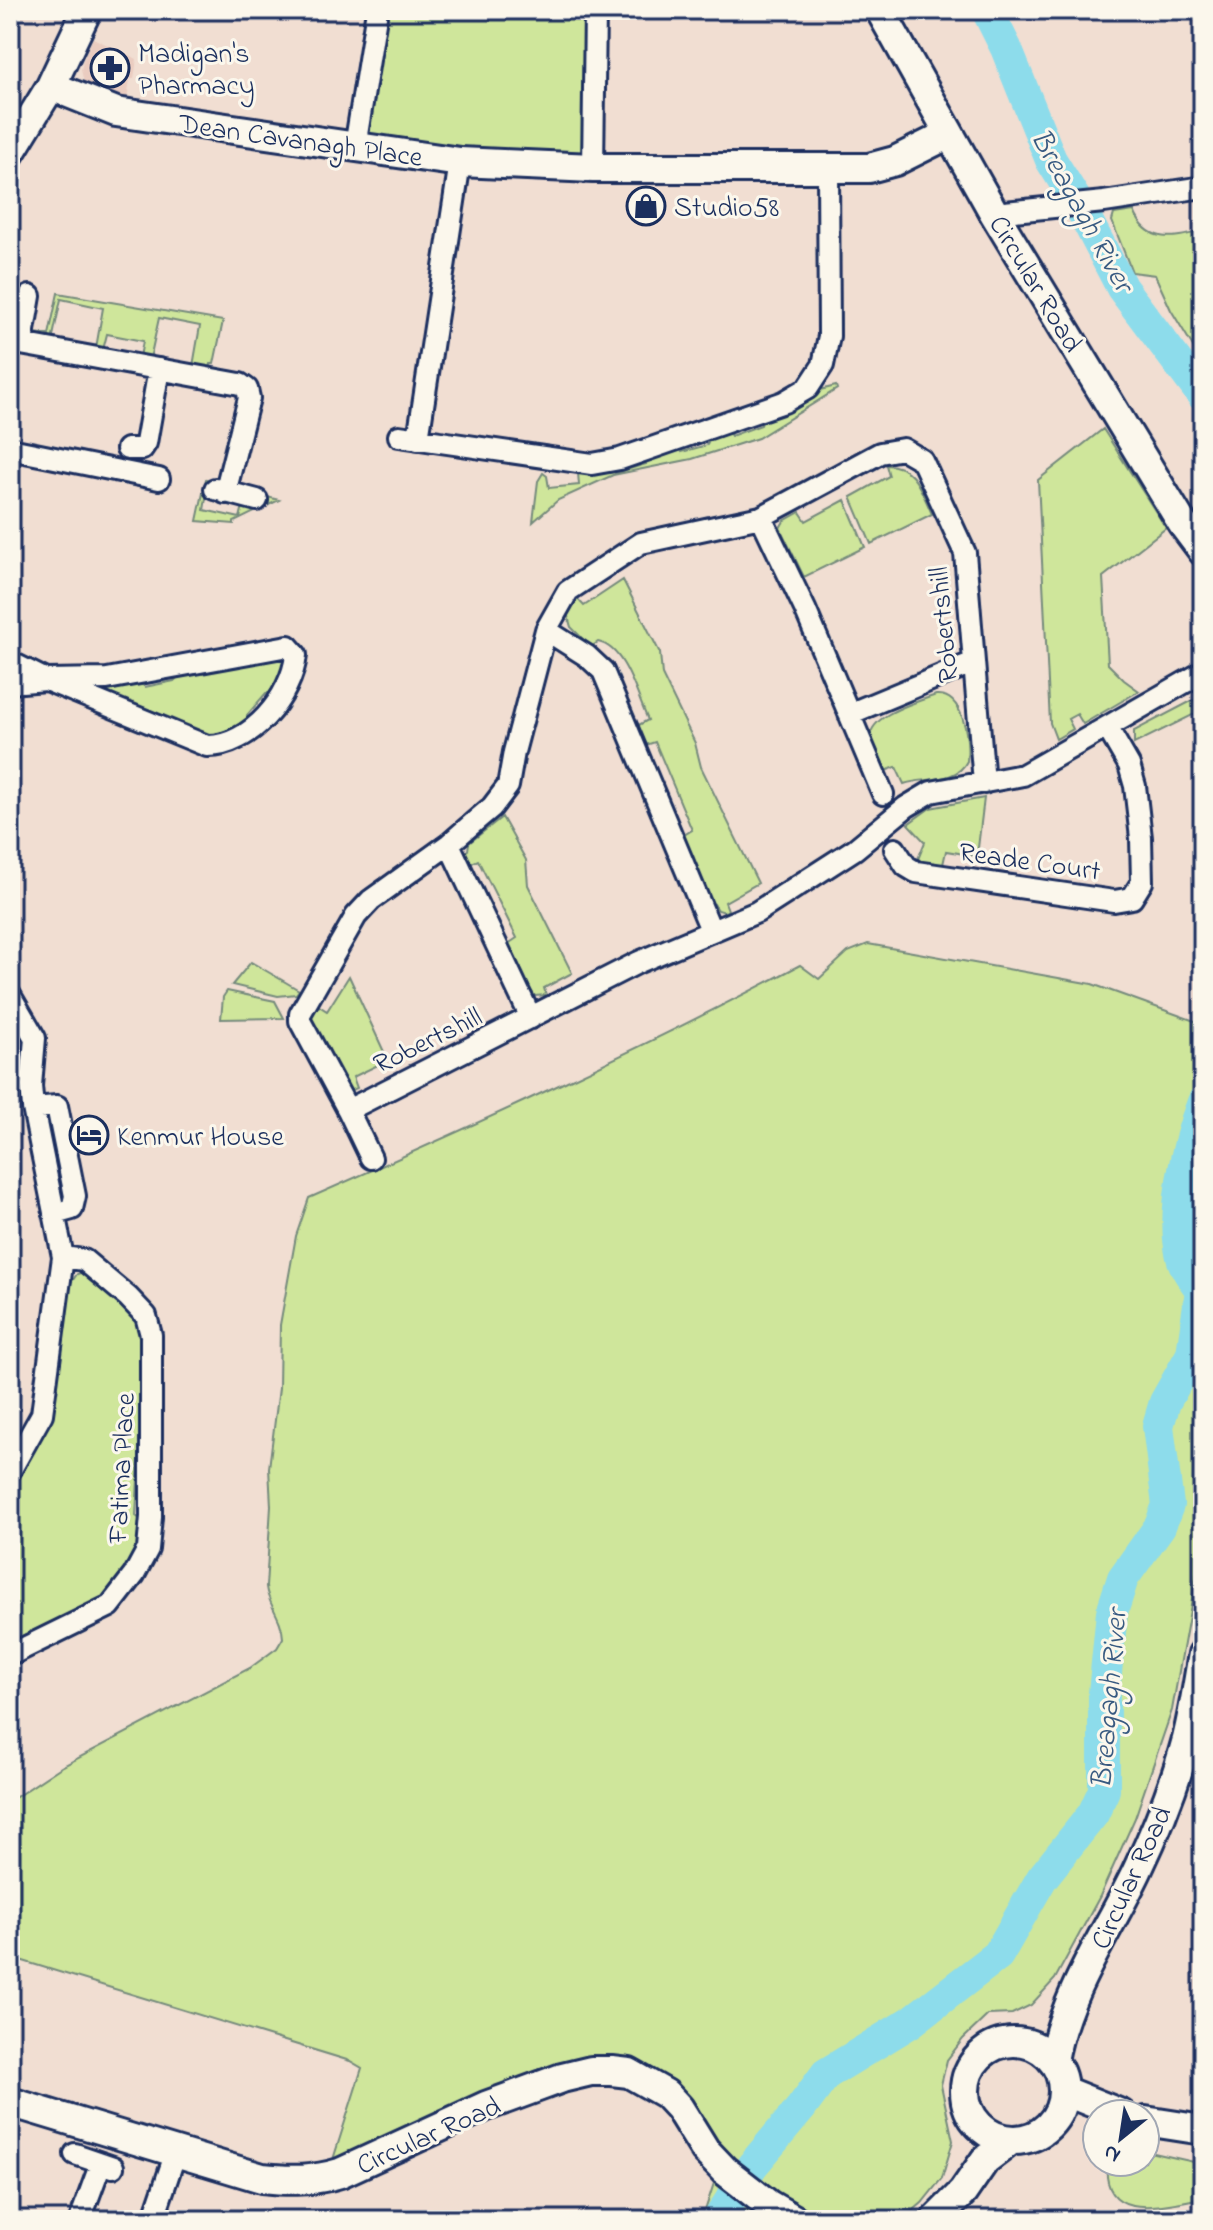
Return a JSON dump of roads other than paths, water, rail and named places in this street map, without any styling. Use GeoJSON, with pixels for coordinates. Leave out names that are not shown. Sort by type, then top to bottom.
{"type":"FeatureCollection","features":[{"type":"Feature","properties":{"kind":"main road"},"geometry":{"type":"LineString","coordinates":[[10,153],[51,86],[87,10]]}},
{"type":"Feature","properties":{"kind":"main road","name":"Circular Road"},"geometry":{"type":"LineString","coordinates":[[880,10],[994,213],[1182,523],[1203,551]]}},
{"type":"Feature","properties":{"kind":"main road","name":"Dean Cavanagh Place"},"geometry":{"type":"LineString","coordinates":[[51,86],[116,112],[460,162],[593,168],[869,168],[895,161],[949,134]]}},
{"type":"Feature","properties":{"kind":"main road","name":"Circular Road"},"geometry":{"type":"LineString","coordinates":[[1053,2061],[1069,2003],[1137,1872],[1163,1812],[1187,1738],[1203,1654]]}},
{"type":"Feature","properties":{"kind":"main road","name":"Circular Road"},"geometry":{"type":"LineString","coordinates":[[939,2217],[970,2153],[975,2132],[965,2100],[965,2083],[971,2068],[981,2055],[994,2046],[1010,2042],[1042,2024],[1069,2003]]}},
{"type":"Feature","properties":{"kind":"main road"},"geometry":{"type":"LineString","coordinates":[[1010,2042],[1026,2043],[1041,2050],[1053,2061],[1061,2075],[1064,2091],[1061,2108],[1053,2122]]}},
{"type":"Feature","properties":{"kind":"main road","name":"Circular Road"},"geometry":{"type":"LineString","coordinates":[[10,2102],[262,2178],[294,2181],[322,2179],[486,2106],[562,2078],[591,2071],[629,2073],[666,2094],[679,2108],[705,2150],[724,2170],[769,2205],[795,2220]]}},
{"type":"Feature","properties":{"kind":"main road"},"geometry":{"type":"LineString","coordinates":[[1064,2091],[1081,2098]]}},
{"type":"Feature","properties":{"kind":"main road"},"geometry":{"type":"LineString","coordinates":[[971,2115],[987,2132],[1010,2141]]}},
{"type":"Feature","properties":{"kind":"main road"},"geometry":{"type":"LineString","coordinates":[[1053,2122],[1081,2120]]}},
{"type":"Feature","properties":{"kind":"main road","name":"Circular Road"},"geometry":{"type":"LineString","coordinates":[[939,2217],[985,2160],[1010,2141],[1041,2133],[1053,2122]]}},
{"type":"Feature","properties":{"kind":"main road"},"geometry":{"type":"LineString","coordinates":[[1161,2123],[1203,2130]]}},
{"type":"Feature","properties":{"kind":"street"},"geometry":{"type":"LineString","coordinates":[[355,147],[377,10]]}},
{"type":"Feature","properties":{"kind":"street"},"geometry":{"type":"LineString","coordinates":[[593,168],[595,10]]}},
{"type":"Feature","properties":{"kind":"street","name":"Dean Cavanagh Place"},"geometry":{"type":"LineString","coordinates":[[460,162],[409,438],[592,464],[620,459],[784,402],[808,388],[823,365],[829,336],[828,169]]}},
{"type":"Feature","properties":{"kind":"street"},"geometry":{"type":"LineString","coordinates":[[994,213],[1104,202],[1203,187]]}},
{"type":"Feature","properties":{"kind":"street"},"geometry":{"type":"LineString","coordinates":[[30,296],[16,342],[240,384],[247,389],[249,398],[220,491],[257,500]]}},
{"type":"Feature","properties":{"kind":"street"},"geometry":{"type":"LineString","coordinates":[[127,449],[137,451],[146,443],[159,369]]}},
{"type":"Feature","properties":{"kind":"street"},"geometry":{"type":"LineString","coordinates":[[10,449],[159,479]]}},
{"type":"Feature","properties":{"kind":"street","name":"Robertshill"},"geometry":{"type":"LineString","coordinates":[[371,1158],[300,1021],[300,1014],[356,916],[371,900],[449,844],[492,807],[508,786],[546,630],[568,591],[641,543],[761,517],[880,453],[903,449],[922,460],[965,553],[984,783]]}},
{"type":"Feature","properties":{"kind":"street"},"geometry":{"type":"LineString","coordinates":[[761,517],[805,609],[883,794]]}},
{"type":"Feature","properties":{"kind":"street"},"geometry":{"type":"LineString","coordinates":[[546,630],[576,648],[603,671],[711,930]]}},
{"type":"Feature","properties":{"kind":"street"},"geometry":{"type":"LineString","coordinates":[[10,662],[46,680],[207,746],[222,746],[252,731],[281,696],[295,669],[296,655],[288,646],[107,679],[46,680],[10,683]]}},
{"type":"Feature","properties":{"kind":"street"},"geometry":{"type":"LineString","coordinates":[[849,714],[974,662]]}},
{"type":"Feature","properties":{"kind":"street","name":"Robertshill"},"geometry":{"type":"LineString","coordinates":[[348,1110],[639,962],[757,912],[855,849],[906,807],[931,792],[1023,775],[1203,672]]}},
{"type":"Feature","properties":{"kind":"street","name":"Reade Court"},"geometry":{"type":"LineString","coordinates":[[895,849],[906,866],[916,872],[1114,901],[1132,898],[1142,882],[1135,786],[1129,765],[1107,727]]}},
{"type":"Feature","properties":{"kind":"street"},"geometry":{"type":"LineString","coordinates":[[449,844],[531,1018]]}},
{"type":"Feature","properties":{"kind":"street"},"geometry":{"type":"LineString","coordinates":[[10,995],[35,1038],[31,1086],[33,1108],[63,1257],[42,1414],[10,1471]]}},
{"type":"Feature","properties":{"kind":"street"},"geometry":{"type":"LineString","coordinates":[[33,1108],[57,1106],[74,1204],[67,1211],[54,1214]]}},
{"type":"Feature","properties":{"kind":"street","name":"Fatima Place"},"geometry":{"type":"LineString","coordinates":[[10,1655],[110,1606],[134,1575],[148,1549],[153,1389],[149,1325],[146,1316],[128,1297],[84,1260],[63,1257]]}},
{"type":"Feature","properties":{"kind":"street"},"geometry":{"type":"LineString","coordinates":[[153,2220],[176,2152]]}},
{"type":"Feature","properties":{"kind":"street"},"geometry":{"type":"LineString","coordinates":[[75,2154],[107,2165],[80,2220]]}},
{"type":"Feature","properties":{"kind":"waterway","name":"Breagagh River"},"geometry":{"type":"LineString","coordinates":[[987,10],[1006,48],[1051,160],[1080,207],[1122,288],[1203,396]]}},
{"type":"Feature","properties":{"kind":"waterway","name":"Breagagh River"},"geometry":{"type":"LineString","coordinates":[[718,2220],[752,2166],[826,2074],[911,2022],[998,1955],[1042,1878],[1093,1814],[1104,1790],[1104,1693],[1112,1612],[1123,1578],[1160,1526],[1168,1505],[1158,1426],[1165,1402],[1192,1354],[1201,1290],[1183,1261],[1178,1220],[1186,1158],[1203,1102]]}},
{"type":"Feature","properties":{"kind":"place","name":"Madigan's Pharmacy"},"geometry":{"type":"Point","coordinates":[110,68]}},
{"type":"Feature","properties":{"kind":"place","name":"Studio58"},"geometry":{"type":"Point","coordinates":[646,206]}},
{"type":"Feature","properties":{"kind":"place","name":"Kenmur House"},"geometry":{"type":"Point","coordinates":[89,1135]}}]}
